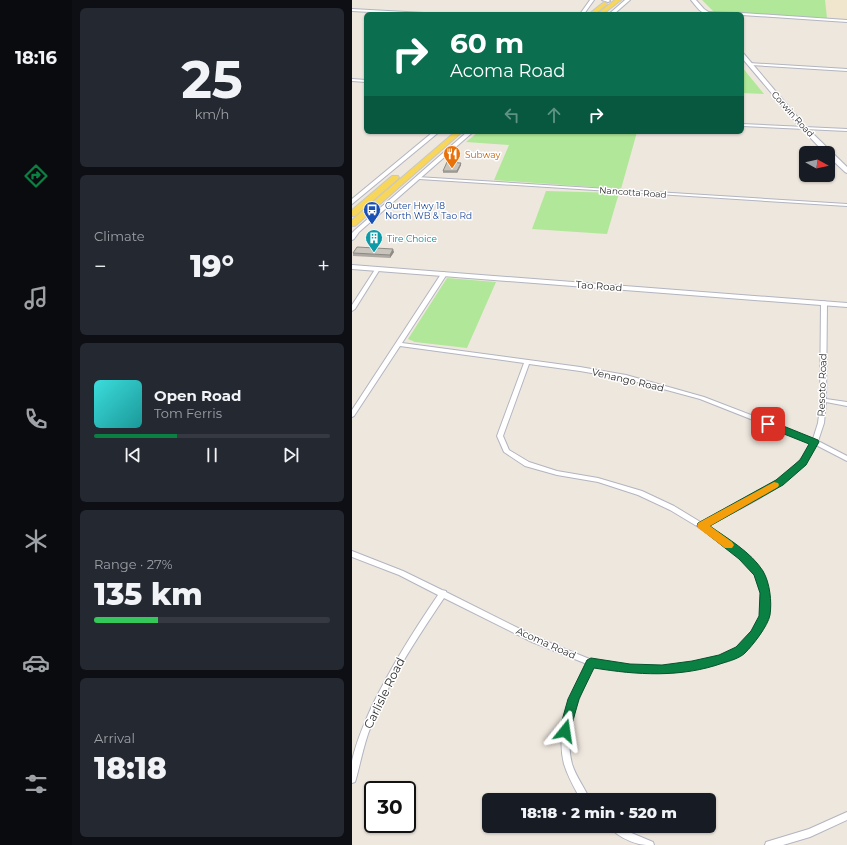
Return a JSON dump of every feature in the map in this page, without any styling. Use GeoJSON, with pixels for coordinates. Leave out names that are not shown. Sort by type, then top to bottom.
{"type":"FeatureCollection","features":[{"type":"Feature","properties":{"kind":"main road"},"geometry":{"type":"LineString","coordinates":[[594,12],[607,0],[610,3],[602,12]]}},
{"type":"Feature","properties":{"kind":"main road"},"geometry":{"type":"LineString","coordinates":[[693,0],[702,10],[706,12]]}},
{"type":"Feature","properties":{"kind":"main road"},"geometry":{"type":"LineString","coordinates":[[700,0],[708,12]]}},
{"type":"Feature","properties":{"kind":"main road"},"geometry":{"type":"LineString","coordinates":[[604,12],[623,1]]}},
{"type":"Feature","properties":{"kind":"main road","name":"Corwin Road"},"geometry":{"type":"LineString","coordinates":[[744,57],[803,127],[847,171]]}},
{"type":"Feature","properties":{"kind":"main road"},"geometry":{"type":"LineString","coordinates":[[352,214],[448,134]]}},
{"type":"Feature","properties":{"kind":"main road"},"geometry":{"type":"LineString","coordinates":[[352,224],[457,134]]}},
{"type":"Feature","properties":{"kind":"street"},"geometry":{"type":"LineString","coordinates":[[583,12],[592,0]]}},
{"type":"Feature","properties":{"kind":"street"},"geometry":{"type":"LineString","coordinates":[[613,12],[623,1]]}},
{"type":"Feature","properties":{"kind":"street"},"geometry":{"type":"LineString","coordinates":[[352,10],[388,12]]}},
{"type":"Feature","properties":{"kind":"street"},"geometry":{"type":"LineString","coordinates":[[744,14],[847,21]]}},
{"type":"Feature","properties":{"kind":"street"},"geometry":{"type":"LineString","coordinates":[[750,64],[847,70]]}},
{"type":"Feature","properties":{"kind":"street"},"geometry":{"type":"LineString","coordinates":[[352,80],[364,81]]}},
{"type":"Feature","properties":{"kind":"street"},"geometry":{"type":"LineString","coordinates":[[744,125],[847,130]]}},
{"type":"Feature","properties":{"kind":"street"},"geometry":{"type":"LineString","coordinates":[[352,202],[434,134]]}},
{"type":"Feature","properties":{"kind":"street"},"geometry":{"type":"LineString","coordinates":[[352,238],[468,134]]}},
{"type":"Feature","properties":{"kind":"street","name":"Nancotta Road"},"geometry":{"type":"LineString","coordinates":[[419,178],[847,206]]}},
{"type":"Feature","properties":{"kind":"street","name":"Tao Road"},"geometry":{"type":"LineString","coordinates":[[352,267],[847,305]]}},
{"type":"Feature","properties":{"kind":"street"},"geometry":{"type":"LineString","coordinates":[[352,308],[378,269]]}},
{"type":"Feature","properties":{"kind":"street"},"geometry":{"type":"LineString","coordinates":[[352,415],[444,274]]}},
{"type":"Feature","properties":{"kind":"street","name":"Resoto Road"},"geometry":{"type":"LineString","coordinates":[[702,526],[779,482],[803,462],[815,442],[821,419],[823,400],[824,303]]}},
{"type":"Feature","properties":{"kind":"street","name":"Venango Road"},"geometry":{"type":"LineString","coordinates":[[398,344],[580,369],[626,377],[702,398],[815,442],[847,458]]}},
{"type":"Feature","properties":{"kind":"street","name":"Acoma Road"},"geometry":{"type":"LineString","coordinates":[[352,554],[401,573],[535,640],[591,663],[630,669],[662,670],[692,666],[721,660],[740,650],[755,634],[764,616],[765,593],[758,573],[743,556],[702,526],[672,508],[640,493],[598,480],[556,472],[527,464],[506,451],[500,436],[527,362]]}},
{"type":"Feature","properties":{"kind":"street"},"geometry":{"type":"LineString","coordinates":[[823,400],[847,404]]}},
{"type":"Feature","properties":{"kind":"street","name":"Carlisle Road"},"geometry":{"type":"LineString","coordinates":[[352,779],[364,735],[390,676],[416,632],[443,593]]}},
{"type":"Feature","properties":{"kind":"street"},"geometry":{"type":"LineString","coordinates":[[581,793],[565,758],[565,731],[574,699],[591,663]]}},
{"type":"Feature","properties":{"kind":"street"},"geometry":{"type":"LineString","coordinates":[[769,845],[810,833],[847,816]]}},
{"type":"Feature","properties":{"kind":"street"},"geometry":{"type":"LineString","coordinates":[[623,833],[650,845]]}},
{"type":"Feature","properties":{"kind":"shaded area"},"geometry":{"type":"Polygon","coordinates":[[[825,0],[847,0],[847,19],[827,18],[825,0]]]}},
{"type":"Feature","properties":{"kind":"green space"},"geometry":{"type":"Polygon","coordinates":[[[702,0],[825,0],[827,18],[744,14],[744,12],[714,12],[702,0]]]}},
{"type":"Feature","properties":{"kind":"green space"},"geometry":{"type":"Polygon","coordinates":[[[744,69],[764,94],[744,93],[744,69]]]}},
{"type":"Feature","properties":{"kind":"green space"},"geometry":{"type":"Polygon","coordinates":[[[476,134],[636,134],[621,189],[494,180],[509,145],[466,142],[476,134]]]}},
{"type":"Feature","properties":{"kind":"green space"},"geometry":{"type":"Polygon","coordinates":[[[546,191],[619,193],[607,234],[532,229],[546,191]]]}},
{"type":"Feature","properties":{"kind":"green space"},"geometry":{"type":"Polygon","coordinates":[[[447,278],[496,282],[467,348],[415,342],[408,339],[447,278]]]}},
{"type":"Feature","properties":{"kind":"building","name":"Subway"},"geometry":{"type":"Polygon","coordinates":[[[447,162],[461,163],[457,171],[443,171],[447,162]]]}},
{"type":"Feature","properties":{"kind":"building"},"geometry":{"type":"Polygon","coordinates":[[[357,247],[393,249],[390,255],[353,253],[357,247]]]}},
{"type":"Feature","properties":{"kind":"slow traffic"},"geometry":{"type":"LineString","coordinates":[[729,545],[702,526],[774,485]]}},
{"type":"Feature","properties":{"kind":"place","name":"Subway"},"geometry":{"type":"Point","coordinates":[452,169]}},
{"type":"Feature","properties":{"kind":"place","name":"Outer Hwy 18 North WB & Tao Rd"},"geometry":{"type":"Point","coordinates":[372,225]}},
{"type":"Feature","properties":{"kind":"place","name":"Tire Choice"},"geometry":{"type":"Point","coordinates":[374,253]}},
{"type":"Feature","properties":{"kind":"route"},"geometry":{"type":"LineString","coordinates":[[565,731],[574,699],[591,663],[630,669],[662,670],[692,666],[721,660],[740,650],[755,634],[764,616],[765,593],[758,573],[743,556],[702,526],[779,482],[803,462],[815,442],[768,424]]}}]}
